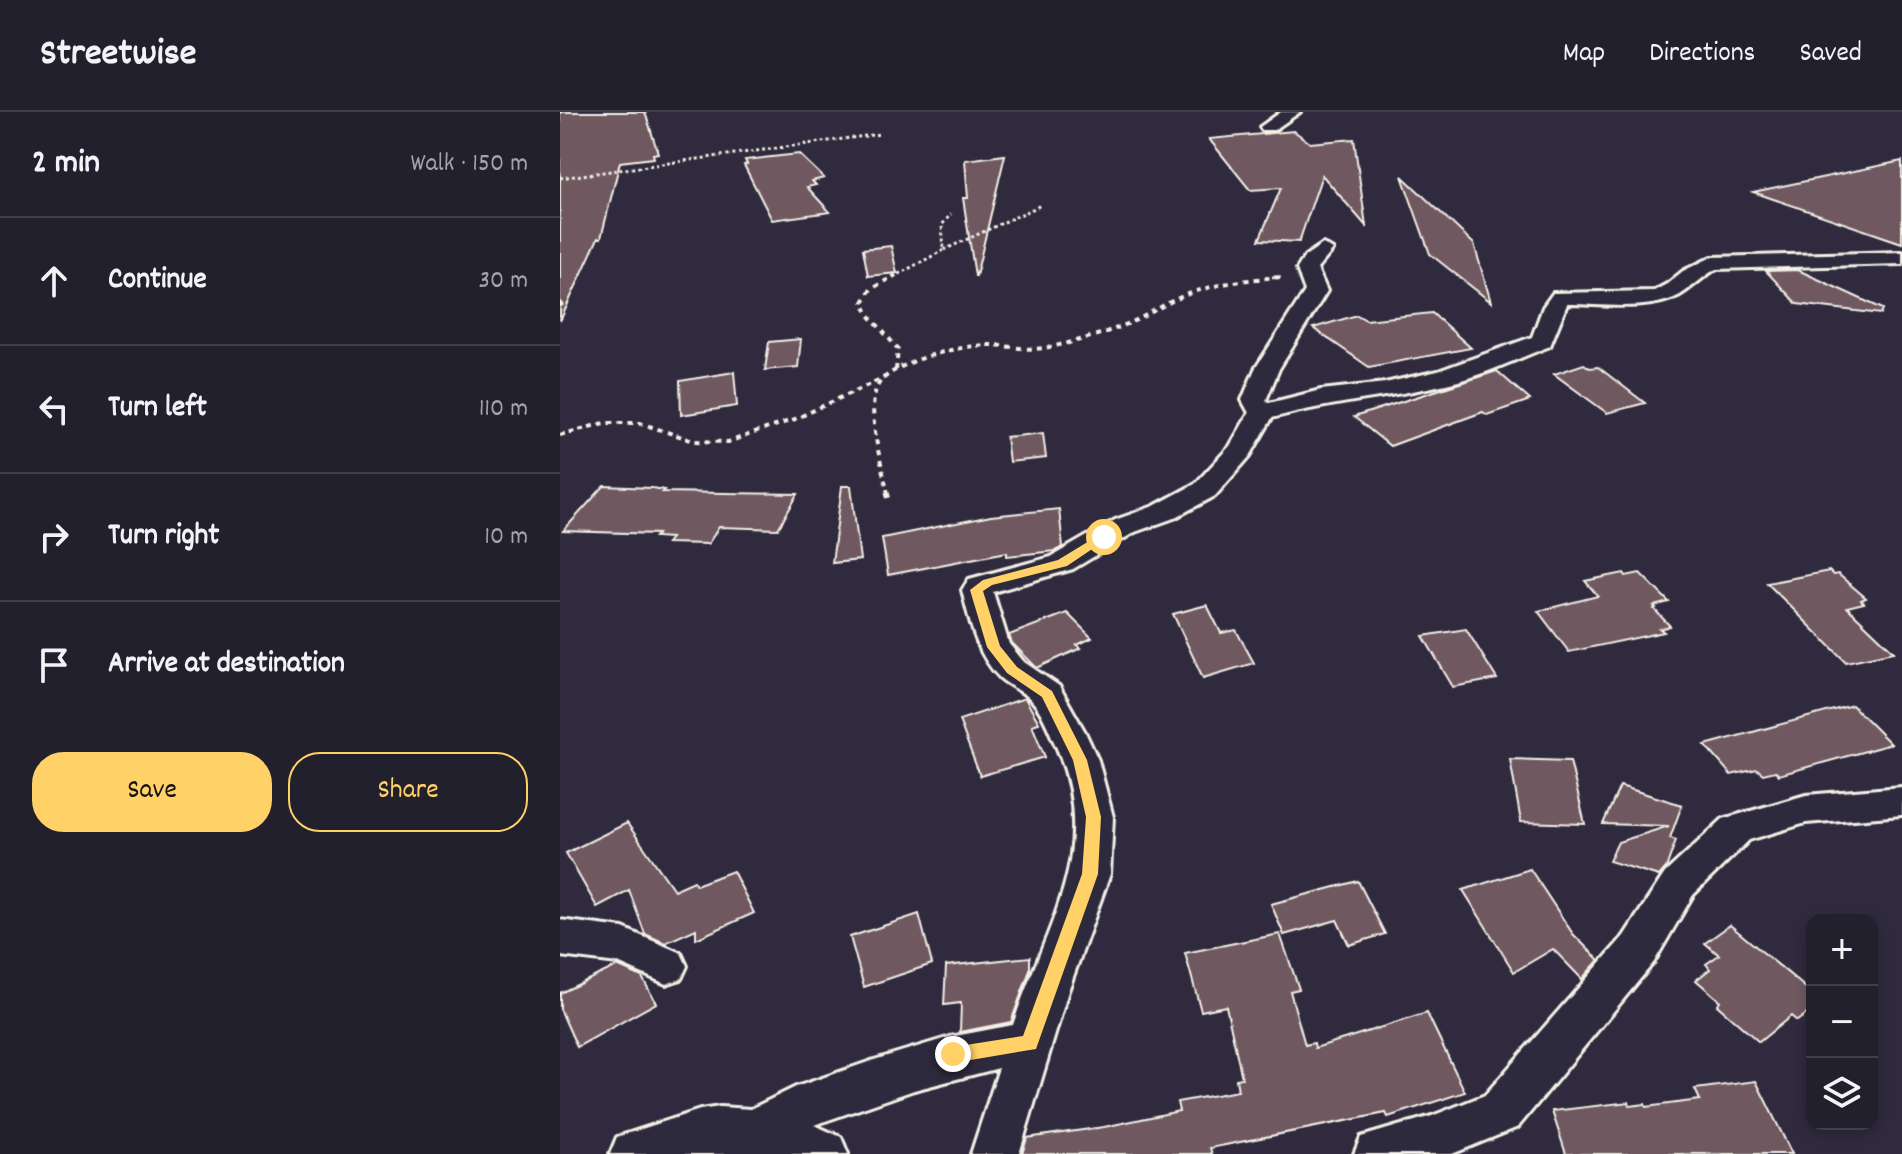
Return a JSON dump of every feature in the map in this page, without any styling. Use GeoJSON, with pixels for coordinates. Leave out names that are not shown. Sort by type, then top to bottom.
{"type":"FeatureCollection","features":[{"type":"Feature","properties":{"kind":"street"},"geometry":{"type":"LineString","coordinates":[[1268,127],[1292,112]]}},
{"type":"Feature","properties":{"kind":"street"},"geometry":{"type":"LineString","coordinates":[[1262,413],[1254,400],[1267,369],[1311,303],[1316,291],[1307,269],[1323,250]]}},
{"type":"Feature","properties":{"kind":"street"},"geometry":{"type":"LineString","coordinates":[[995,1154],[1046,991],[1090,874],[1094,817],[1080,760],[1067,732],[1047,694],[1012,670],[994,647],[977,590],[987,582],[1062,563],[1125,526],[1164,512],[1205,490],[1241,450],[1262,413],[1321,397],[1385,390],[1445,377],[1542,341],[1554,307],[1561,298],[1657,297],[1675,289],[1690,275],[1712,263],[1902,258]]}},
{"type":"Feature","properties":{"kind":"street"},"geometry":{"type":"LineString","coordinates":[[1378,1154],[1432,1139],[1501,1111],[1639,949],[1679,884],[1736,829],[1806,809],[1902,801]]}},
{"type":"Feature","properties":{"kind":"street"},"geometry":{"type":"LineString","coordinates":[[560,938],[623,946],[666,966]]}},
{"type":"Feature","properties":{"kind":"street"},"geometry":{"type":"LineString","coordinates":[[755,1133],[779,1116],[953,1054],[1030,1043]]}},
{"type":"Feature","properties":{"kind":"street"},"geometry":{"type":"LineString","coordinates":[[634,1154],[717,1130],[755,1133],[810,1146],[824,1154]]}},
{"type":"Feature","properties":{"kind":"path"},"geometry":{"type":"LineString","coordinates":[[560,178],[880,134]]}},
{"type":"Feature","properties":{"kind":"path"},"geometry":{"type":"LineString","coordinates":[[896,371],[898,349],[869,315],[863,302],[871,289],[944,250],[1011,222],[1041,205]]}},
{"type":"Feature","properties":{"kind":"path"},"geometry":{"type":"LineString","coordinates":[[944,250],[942,225],[951,214]]}},
{"type":"Feature","properties":{"kind":"path"},"geometry":{"type":"LineString","coordinates":[[560,435],[604,423],[640,423],[694,441],[728,442],[795,419],[886,377],[908,363],[985,345],[1025,350],[1044,348],[1130,322],[1176,299],[1241,279],[1311,277]]}},
{"type":"Feature","properties":{"kind":"path"},"geometry":{"type":"LineString","coordinates":[[886,377],[874,391],[874,416],[889,500]]}},
{"type":"Feature","properties":{"kind":"building"},"geometry":{"type":"Polygon","coordinates":[[[560,112],[645,112],[658,153],[653,154],[654,158],[620,162],[601,238],[598,238],[560,321],[560,112]]]}},
{"type":"Feature","properties":{"kind":"building"},"geometry":{"type":"Polygon","coordinates":[[[1294,131],[1310,143],[1354,139],[1366,226],[1322,175],[1299,242],[1259,240],[1281,188],[1250,190],[1209,139],[1294,131]]]}},
{"type":"Feature","properties":{"kind":"building"},"geometry":{"type":"Polygon","coordinates":[[[799,154],[824,178],[812,181],[816,185],[807,187],[830,212],[772,220],[744,165],[747,164],[745,160],[799,154]]]}},
{"type":"Feature","properties":{"kind":"building"},"geometry":{"type":"Polygon","coordinates":[[[1005,155],[975,276],[963,198],[968,198],[965,160],[1005,155]]]}},
{"type":"Feature","properties":{"kind":"building"},"geometry":{"type":"Polygon","coordinates":[[[1902,161],[1902,243],[1753,192],[1902,161]]]}},
{"type":"Feature","properties":{"kind":"building"},"geometry":{"type":"Polygon","coordinates":[[[1402,176],[1474,244],[1491,302],[1430,254],[1402,176]]]}},
{"type":"Feature","properties":{"kind":"building"},"geometry":{"type":"Polygon","coordinates":[[[891,246],[897,273],[868,276],[863,249],[891,246]]]}},
{"type":"Feature","properties":{"kind":"building"},"geometry":{"type":"Polygon","coordinates":[[[1798,270],[1883,309],[1881,314],[1797,304],[1766,271],[1798,270]]]}},
{"type":"Feature","properties":{"kind":"building"},"geometry":{"type":"Polygon","coordinates":[[[1432,313],[1471,348],[1369,367],[1313,328],[1357,315],[1366,320],[1432,313]]]}},
{"type":"Feature","properties":{"kind":"building"},"geometry":{"type":"Polygon","coordinates":[[[801,339],[798,367],[765,370],[769,342],[801,339]]]}},
{"type":"Feature","properties":{"kind":"building"},"geometry":{"type":"Polygon","coordinates":[[[1584,364],[1590,368],[1598,367],[1645,403],[1607,413],[1554,374],[1584,364]]]}},
{"type":"Feature","properties":{"kind":"building"},"geometry":{"type":"Polygon","coordinates":[[[1497,371],[1530,400],[1487,415],[1483,412],[1390,446],[1354,417],[1497,371]]]}},
{"type":"Feature","properties":{"kind":"building"},"geometry":{"type":"Polygon","coordinates":[[[734,372],[737,406],[681,415],[680,381],[734,372]]]}},
{"type":"Feature","properties":{"kind":"building"},"geometry":{"type":"Polygon","coordinates":[[[1043,433],[1046,458],[1009,462],[1006,437],[1043,433]]]}},
{"type":"Feature","properties":{"kind":"building"},"geometry":{"type":"Polygon","coordinates":[[[604,486],[652,488],[664,490],[662,492],[798,494],[778,529],[719,527],[708,544],[667,543],[671,538],[655,537],[658,534],[563,531],[604,486]]]}},
{"type":"Feature","properties":{"kind":"building"},"geometry":{"type":"Polygon","coordinates":[[[842,486],[851,486],[860,560],[832,563],[842,486]]]}},
{"type":"Feature","properties":{"kind":"building"},"geometry":{"type":"Polygon","coordinates":[[[1059,509],[1063,547],[1055,551],[1007,556],[1007,552],[888,575],[882,538],[991,516],[1059,509]]]}},
{"type":"Feature","properties":{"kind":"building"},"geometry":{"type":"Polygon","coordinates":[[[1829,571],[1833,575],[1838,574],[1866,598],[1861,600],[1864,603],[1847,607],[1894,652],[1846,662],[1767,583],[1829,571]]]}},
{"type":"Feature","properties":{"kind":"building"},"geometry":{"type":"Polygon","coordinates":[[[1624,573],[1626,576],[1640,573],[1669,602],[1654,606],[1654,609],[1670,626],[1660,629],[1664,632],[1569,652],[1538,611],[1598,596],[1585,581],[1624,573]]]}},
{"type":"Feature","properties":{"kind":"building"},"geometry":{"type":"Polygon","coordinates":[[[1207,605],[1221,633],[1236,630],[1254,663],[1203,678],[1173,614],[1207,605]]]}},
{"type":"Feature","properties":{"kind":"building"},"geometry":{"type":"Polygon","coordinates":[[[1067,613],[1092,638],[1077,645],[1081,648],[1037,668],[1012,643],[1009,635],[1067,613]]]}},
{"type":"Feature","properties":{"kind":"building"},"geometry":{"type":"Polygon","coordinates":[[[1466,629],[1497,679],[1453,687],[1423,636],[1466,629]]]}},
{"type":"Feature","properties":{"kind":"building"},"geometry":{"type":"Polygon","coordinates":[[[1025,698],[1039,723],[1032,725],[1045,757],[980,776],[959,720],[1025,698]]]}},
{"type":"Feature","properties":{"kind":"building"},"geometry":{"type":"Polygon","coordinates":[[[1852,705],[1891,744],[1779,775],[1775,771],[1763,774],[1757,769],[1731,775],[1705,745],[1852,705]]]}},
{"type":"Feature","properties":{"kind":"building"},"geometry":{"type":"Polygon","coordinates":[[[1510,759],[1570,761],[1585,824],[1521,822],[1510,759]]]}},
{"type":"Feature","properties":{"kind":"building"},"geometry":{"type":"Polygon","coordinates":[[[1620,786],[1682,805],[1670,838],[1676,840],[1666,868],[1659,876],[1609,861],[1618,842],[1669,826],[1603,824],[1620,786]]]}},
{"type":"Feature","properties":{"kind":"building"},"geometry":{"type":"Polygon","coordinates":[[[627,823],[674,890],[694,881],[696,885],[733,871],[754,913],[696,939],[696,929],[665,943],[645,934],[629,890],[597,907],[566,853],[627,823]]]}},
{"type":"Feature","properties":{"kind":"building"},"geometry":{"type":"Polygon","coordinates":[[[1530,869],[1573,934],[1599,960],[1582,979],[1553,949],[1514,972],[1463,890],[1530,869]]]}},
{"type":"Feature","properties":{"kind":"building"},"geometry":{"type":"Polygon","coordinates":[[[1358,881],[1385,934],[1349,945],[1337,920],[1284,935],[1271,904],[1358,881]]]}},
{"type":"Feature","properties":{"kind":"building"},"geometry":{"type":"Polygon","coordinates":[[[919,914],[932,964],[864,987],[850,937],[919,914]]]}},
{"type":"Feature","properties":{"kind":"building"},"geometry":{"type":"Polygon","coordinates":[[[1730,925],[1806,988],[1806,1014],[1797,1021],[1791,1016],[1759,1042],[1717,1005],[1720,1001],[1696,980],[1710,969],[1706,964],[1719,955],[1705,943],[1730,925]]]}},
{"type":"Feature","properties":{"kind":"building"},"geometry":{"type":"Polygon","coordinates":[[[1280,934],[1299,989],[1290,991],[1305,1045],[1314,1043],[1315,1048],[1427,1013],[1465,1092],[1388,1117],[1386,1113],[1210,1148],[1212,1154],[1022,1154],[1027,1138],[1104,1127],[1179,1111],[1177,1102],[1238,1091],[1236,1079],[1242,1078],[1226,1006],[1201,1011],[1185,953],[1280,934]]]}},
{"type":"Feature","properties":{"kind":"building"},"geometry":{"type":"Polygon","coordinates":[[[1030,957],[1030,970],[1011,1022],[960,1032],[961,1003],[944,1005],[946,966],[1030,957]]]}},
{"type":"Feature","properties":{"kind":"building"},"geometry":{"type":"Polygon","coordinates":[[[617,966],[642,977],[656,1003],[577,1047],[560,1009],[560,993],[617,966]]]}},
{"type":"Feature","properties":{"kind":"building"},"geometry":{"type":"Polygon","coordinates":[[[1756,1081],[1792,1154],[1566,1154],[1552,1111],[1629,1102],[1630,1106],[1645,1104],[1646,1107],[1700,1100],[1695,1089],[1756,1081]]]}},
{"type":"Feature","properties":{"kind":"route"},"geometry":{"type":"LineString","coordinates":[[953,1054],[1030,1043],[1046,991],[1077,915],[1090,874],[1093,847],[1094,817],[1080,760],[1047,694],[1012,670],[994,647],[983,620],[977,590],[987,582],[1062,563],[1104,537]]}}]}
